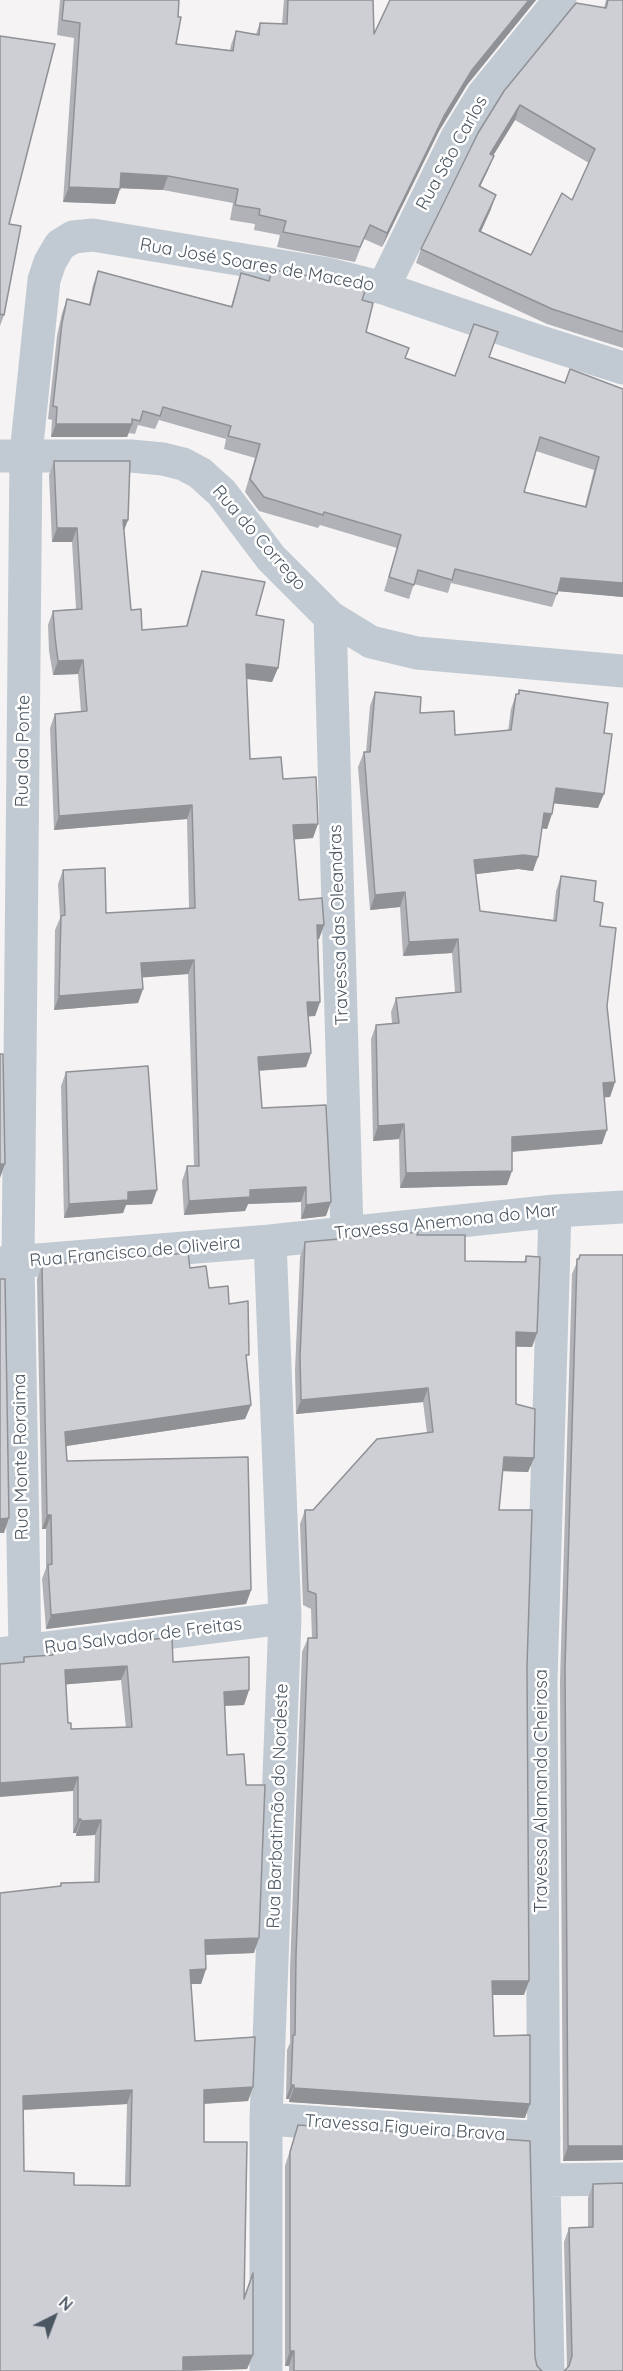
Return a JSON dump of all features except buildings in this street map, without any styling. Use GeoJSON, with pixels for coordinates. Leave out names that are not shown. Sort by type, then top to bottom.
{"type":"FeatureCollection","features":[{"type":"Feature","properties":{"kind":"street","name":"Rua São Carlos"},"geometry":{"type":"LineString","coordinates":[[383,288],[456,139],[477,104],[560,0]]}},
{"type":"Feature","properties":{"kind":"street","name":"Rua José Soares de Macedo"},"geometry":{"type":"LineString","coordinates":[[60,245],[73,237],[93,235],[328,274],[383,288],[623,368]]}},
{"type":"Feature","properties":{"kind":"street","name":"Rua da Ponte"},"geometry":{"type":"LineString","coordinates":[[9,1262],[13,455],[44,280],[50,262],[60,245]]}},
{"type":"Feature","properties":{"kind":"street","name":"Rua do Corrego"},"geometry":{"type":"LineString","coordinates":[[13,455],[131,456],[164,459],[200,472],[222,493],[271,558],[330,617],[371,642],[417,653],[623,671]]}},
{"type":"Feature","properties":{"kind":"street","name":"Travessa das Oleandras"},"geometry":{"type":"LineString","coordinates":[[330,617],[347,1232]]}},
{"type":"Feature","properties":{"kind":"street","name":"Travessa Anemona do Mar"},"geometry":{"type":"LineString","coordinates":[[270,1241],[555,1211],[623,1207]]}},
{"type":"Feature","properties":{"kind":"street","name":"Travessa Alamanda Cheirosa"},"geometry":{"type":"LineString","coordinates":[[548,2371],[544,2180],[541,1681],[555,1211]]}},
{"type":"Feature","properties":{"kind":"street","name":"Rua Francisco de Oliveira"},"geometry":{"type":"LineString","coordinates":[[9,1262],[270,1241]]}},
{"type":"Feature","properties":{"kind":"street","name":"Rua Barbatimão do Nordeste"},"geometry":{"type":"LineString","coordinates":[[266,2371],[266,2119],[285,1618],[270,1241]]}},
{"type":"Feature","properties":{"kind":"street","name":"Rua Monte Roraima"},"geometry":{"type":"LineString","coordinates":[[9,1262],[12,1653]]}},
{"type":"Feature","properties":{"kind":"street","name":"Rua Salvador de Freitas"},"geometry":{"type":"LineString","coordinates":[[12,1653],[285,1618]]}},
{"type":"Feature","properties":{"kind":"street","name":"Travessa Figueira Brava"},"geometry":{"type":"LineString","coordinates":[[266,2119],[544,2138]]}},
{"type":"Feature","properties":{"kind":"street"},"geometry":{"type":"LineString","coordinates":[[544,2180],[623,2179]]}}]}
